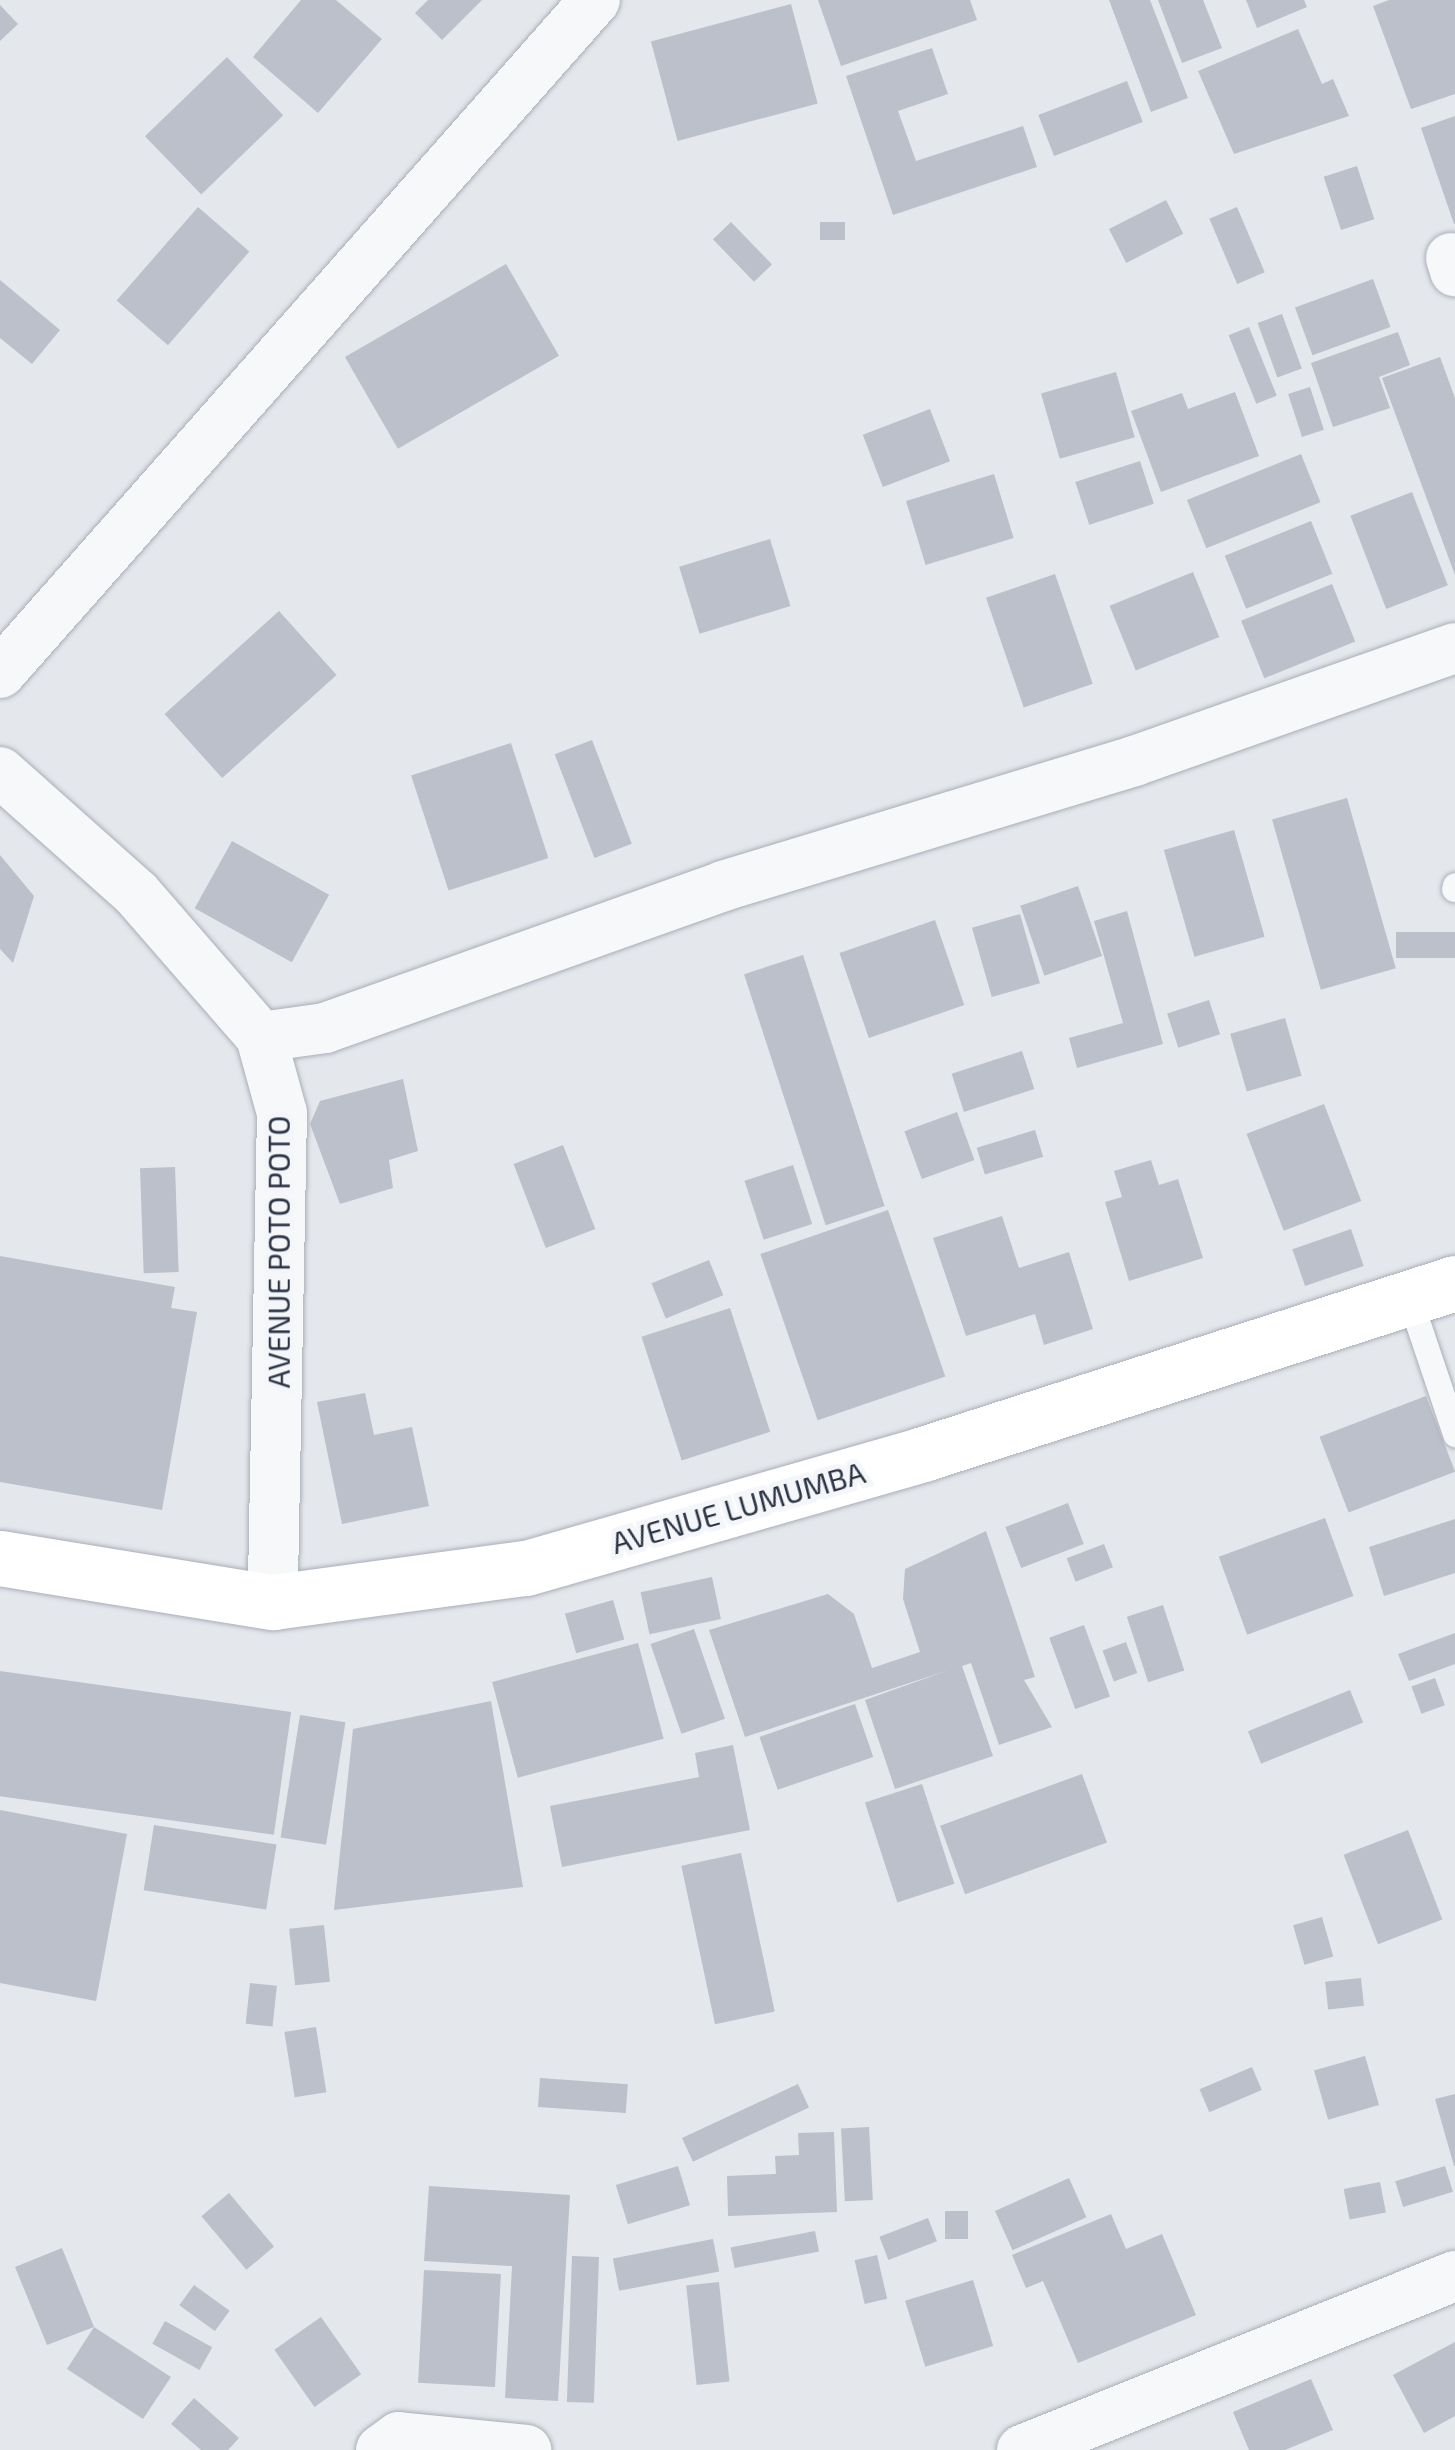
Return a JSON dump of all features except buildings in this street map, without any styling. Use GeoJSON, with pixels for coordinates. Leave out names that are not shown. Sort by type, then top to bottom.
{"type":"FeatureCollection","features":[{"type":"Feature","properties":{"kind":"main road","name":"AVENUE LUMUMBA"},"geometry":{"type":"LineString","coordinates":[[0,1558],[274,1602],[526,1568],[923,1454],[1432,1290]]}},
{"type":"Feature","properties":{"kind":"street"},"geometry":{"type":"LineString","coordinates":[[0,673],[595,0]]}},
{"type":"Feature","properties":{"kind":"street"},"geometry":{"type":"LineString","coordinates":[[260,1037],[325,1028],[723,886],[1134,761],[1455,648]]}},
{"type":"Feature","properties":{"kind":"street","name":"AVENUE POTO POTO"},"geometry":{"type":"LineString","coordinates":[[0,772],[136,892],[260,1037],[282,1113],[274,1602]]}},
{"type":"Feature","properties":{"kind":"street"},"geometry":{"type":"LineString","coordinates":[[1022,2450],[1455,2276]]}},
{"type":"Feature","properties":{"kind":"street"},"geometry":{"type":"LineString","coordinates":[[382,2450],[399,2437],[526,2450]]}},
{"type":"Feature","properties":{"kind":"lane"},"geometry":{"type":"LineString","coordinates":[[1432,1290],[1455,1434]]}}]}
